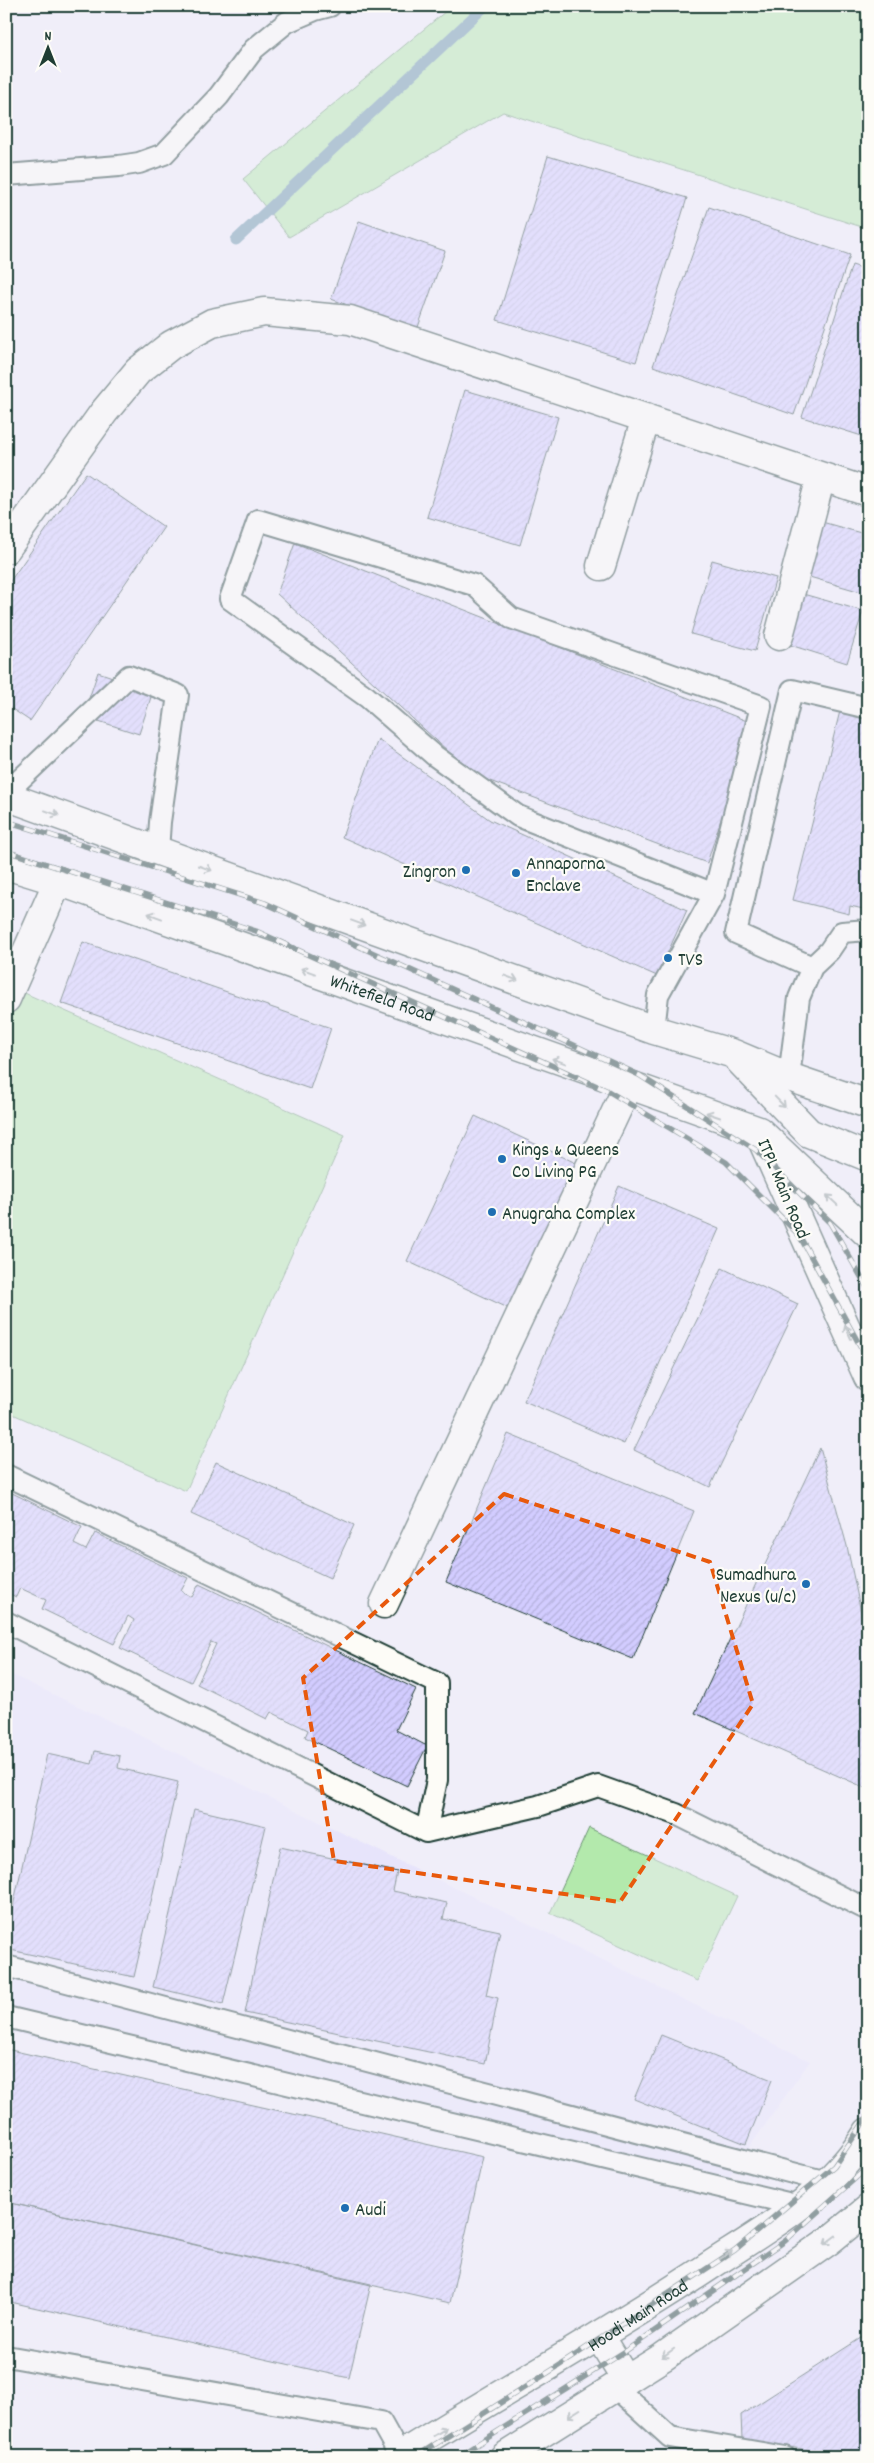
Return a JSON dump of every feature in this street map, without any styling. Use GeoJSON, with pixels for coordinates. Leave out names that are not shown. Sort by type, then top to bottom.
{"type":"FeatureCollection","features":[{"type":"Feature","properties":{"kind":"main road"},"geometry":{"type":"LineString","coordinates":[[6,549],[104,412],[138,371],[171,345],[212,323],[264,312],[350,320],[868,492]]}},
{"type":"Feature","properties":{"kind":"main road"},"geometry":{"type":"LineString","coordinates":[[601,566],[646,418]]}},
{"type":"Feature","properties":{"kind":"main road"},"geometry":{"type":"LineString","coordinates":[[779,636],[821,477]]}},
{"type":"Feature","properties":{"kind":"main road"},"geometry":{"type":"LineString","coordinates":[[6,795],[654,1030],[734,1054],[789,1077],[868,1104]]}},
{"type":"Feature","properties":{"kind":"main road","name":"Whitefield Road"},"geometry":{"type":"LineString","coordinates":[[6,865],[58,881],[628,1086],[759,1131]]}},
{"type":"Feature","properties":{"kind":"main road"},"geometry":{"type":"LineString","coordinates":[[6,999],[58,881]]}},
{"type":"Feature","properties":{"kind":"main road"},"geometry":{"type":"LineString","coordinates":[[734,1054],[809,1133],[868,1157]]}},
{"type":"Feature","properties":{"kind":"main road"},"geometry":{"type":"LineString","coordinates":[[384,1604],[628,1086]]}},
{"type":"Feature","properties":{"kind":"main road","name":"ITPL Main Road"},"geometry":{"type":"LineString","coordinates":[[759,1131],[868,1234]]}},
{"type":"Feature","properties":{"kind":"main road","name":"ITPL Main Road"},"geometry":{"type":"LineString","coordinates":[[759,1131],[868,1376]]}},
{"type":"Feature","properties":{"kind":"main road","name":"Hoodi Main Road"},"geometry":{"type":"LineString","coordinates":[[399,2456],[600,2336],[800,2206],[827,2182],[863,2140]]}},
{"type":"Feature","properties":{"kind":"main road"},"geometry":{"type":"LineString","coordinates":[[504,2457],[621,2383],[830,2240],[868,2209]]}},
{"type":"Feature","properties":{"kind":"main road"},"geometry":{"type":"LineString","coordinates":[[600,2336],[621,2383]]}},
{"type":"Feature","properties":{"kind":"lane"},"geometry":{"type":"LineString","coordinates":[[6,176],[119,166],[140,163],[164,154],[219,96],[254,49],[287,22],[330,6]]}},
{"type":"Feature","properties":{"kind":"lane"},"geometry":{"type":"LineString","coordinates":[[654,1030],[658,994],[714,894],[761,706],[511,618],[474,585],[258,520],[230,599],[367,697],[435,756],[518,816],[714,894]]}},
{"type":"Feature","properties":{"kind":"lane"},"geometry":{"type":"LineString","coordinates":[[6,795],[129,676],[178,695],[160,822],[158,851]]}},
{"type":"Feature","properties":{"kind":"lane"},"geometry":{"type":"LineString","coordinates":[[812,966],[736,933],[792,690],[868,708]]}},
{"type":"Feature","properties":{"kind":"lane"},"geometry":{"type":"LineString","coordinates":[[789,1077],[799,998],[812,966],[828,951],[842,932],[868,930]]}},
{"type":"Feature","properties":{"kind":"lane"},"geometry":{"type":"LineString","coordinates":[[6,1474],[437,1683],[436,1780],[426,1832]]}},
{"type":"Feature","properties":{"kind":"lane"},"geometry":{"type":"LineString","coordinates":[[6,1622],[426,1832],[538,1806],[598,1786],[676,1814],[868,1910]]}},
{"type":"Feature","properties":{"kind":"lane"},"geometry":{"type":"LineString","coordinates":[[6,1966],[827,2182]]}},
{"type":"Feature","properties":{"kind":"lane"},"geometry":{"type":"LineString","coordinates":[[6,2016],[800,2206]]}},
{"type":"Feature","properties":{"kind":"lane"},"geometry":{"type":"LineString","coordinates":[[6,2356],[381,2422],[399,2456]]}},
{"type":"Feature","properties":{"kind":"lane"},"geometry":{"type":"LineString","coordinates":[[621,2383],[670,2437],[785,2457]]}},
{"type":"Feature","properties":{"kind":"highlighted area"},"geometry":{"type":"Polygon","coordinates":[[[504,1494],[710,1562],[753,1704],[620,1902],[334,1861],[303,1678],[504,1494]]]}},
{"type":"Feature","properties":{"kind":"shaded area"},"geometry":{"type":"Polygon","coordinates":[[[6,1672],[209,1768],[810,2061],[716,2195],[6,2031],[6,1672]]]}},
{"type":"Feature","properties":{"kind":"green space"},"geometry":{"type":"Polygon","coordinates":[[[452,6],[868,6],[868,229],[503,112],[289,237],[243,179],[452,6]]]}},
{"type":"Feature","properties":{"kind":"green space"},"geometry":{"type":"Polygon","coordinates":[[[20,991],[345,1135],[186,1491],[6,1411],[6,1022],[20,991]]]}},
{"type":"Feature","properties":{"kind":"green space"},"geometry":{"type":"Polygon","coordinates":[[[589,1828],[737,1896],[697,1981],[550,1913],[589,1828]]]}},
{"type":"Feature","properties":{"kind":"building"},"geometry":{"type":"Polygon","coordinates":[[[548,156],[687,198],[636,362],[497,320],[548,156]]]}},
{"type":"Feature","properties":{"kind":"building"},"geometry":{"type":"Polygon","coordinates":[[[709,207],[850,255],[794,415],[653,366],[709,207]]]}},
{"type":"Feature","properties":{"kind":"building"},"geometry":{"type":"Polygon","coordinates":[[[359,221],[445,251],[417,330],[331,299],[359,221]]]}},
{"type":"Feature","properties":{"kind":"building"},"geometry":{"type":"Polygon","coordinates":[[[852,265],[868,270],[868,438],[802,417],[852,265]]]}},
{"type":"Feature","properties":{"kind":"building"},"geometry":{"type":"Polygon","coordinates":[[[465,390],[558,417],[520,545],[427,517],[465,390]]]}},
{"type":"Feature","properties":{"kind":"building"},"geometry":{"type":"Polygon","coordinates":[[[86,473],[164,527],[30,721],[6,705],[6,587],[86,473]]]}},
{"type":"Feature","properties":{"kind":"building"},"geometry":{"type":"Polygon","coordinates":[[[822,522],[868,535],[868,594],[806,576],[822,522]]]}},
{"type":"Feature","properties":{"kind":"building"},"geometry":{"type":"Polygon","coordinates":[[[295,543],[752,723],[707,863],[474,775],[277,594],[295,543]]]}},
{"type":"Feature","properties":{"kind":"building"},"geometry":{"type":"Polygon","coordinates":[[[712,560],[776,578],[755,651],[691,634],[712,560]]]}},
{"type":"Feature","properties":{"kind":"building"},"geometry":{"type":"Polygon","coordinates":[[[803,594],[863,611],[847,663],[787,644],[803,594]]]}},
{"type":"Feature","properties":{"kind":"building"},"geometry":{"type":"Polygon","coordinates":[[[98,672],[153,691],[139,734],[83,716],[98,672]]]}},
{"type":"Feature","properties":{"kind":"building"},"geometry":{"type":"Polygon","coordinates":[[[841,707],[868,713],[868,910],[850,906],[849,914],[793,900],[841,707]]]}},
{"type":"Feature","properties":{"kind":"building","name":"Annaporna Enclave"},"geometry":{"type":"Polygon","coordinates":[[[378,739],[490,820],[687,910],[657,976],[342,837],[378,739]]]}},
{"type":"Feature","properties":{"kind":"building"},"geometry":{"type":"Polygon","coordinates":[[[83,942],[331,1028],[310,1089],[61,1003],[83,942]]]}},
{"type":"Feature","properties":{"kind":"building","name":"Anugraha Complex"},"geometry":{"type":"Polygon","coordinates":[[[475,1116],[576,1163],[508,1308],[407,1261],[475,1116]]]}},
{"type":"Feature","properties":{"kind":"building"},"geometry":{"type":"Polygon","coordinates":[[[619,1186],[719,1229],[624,1444],[524,1401],[619,1186]]]}},
{"type":"Feature","properties":{"kind":"building"},"geometry":{"type":"Polygon","coordinates":[[[722,1268],[798,1304],[710,1487],[634,1450],[722,1268]]]}},
{"type":"Feature","properties":{"kind":"building"},"geometry":{"type":"Polygon","coordinates":[[[508,1434],[694,1511],[633,1659],[446,1582],[508,1434]]]}},
{"type":"Feature","properties":{"kind":"building","name":"Sumadhura Nexus (u/c)"},"geometry":{"type":"Polygon","coordinates":[[[820,1448],[847,1546],[863,1622],[868,1662],[868,1789],[695,1713],[820,1448]]]}},
{"type":"Feature","properties":{"kind":"building"},"geometry":{"type":"Polygon","coordinates":[[[216,1462],[354,1525],[330,1578],[191,1514],[216,1462]]]}},
{"type":"Feature","properties":{"kind":"building"},"geometry":{"type":"Polygon","coordinates":[[[6,1490],[82,1527],[74,1544],[86,1550],[95,1533],[188,1578],[181,1591],[192,1597],[199,1584],[416,1689],[396,1730],[427,1746],[407,1786],[305,1737],[308,1730],[271,1712],[267,1719],[197,1684],[216,1644],[211,1642],[191,1682],[120,1648],[134,1620],[128,1616],[114,1644],[42,1609],[46,1600],[20,1588],[16,1597],[6,1592],[6,1490]]]}},
{"type":"Feature","properties":{"kind":"building"},"geometry":{"type":"Polygon","coordinates":[[[95,1751],[120,1756],[118,1768],[178,1782],[134,1977],[6,1949],[6,1938],[47,1754],[92,1764],[95,1751]]]}},
{"type":"Feature","properties":{"kind":"building"},"geometry":{"type":"Polygon","coordinates":[[[194,1809],[266,1826],[223,2004],[153,1987],[194,1809]]]}},
{"type":"Feature","properties":{"kind":"building"},"geometry":{"type":"Polygon","coordinates":[[[280,1847],[397,1872],[393,1891],[447,1903],[443,1919],[500,1931],[486,1995],[498,1998],[485,2064],[245,2013],[280,1847]]]}},
{"type":"Feature","properties":{"kind":"building"},"geometry":{"type":"Polygon","coordinates":[[[661,2035],[772,2080],[746,2144],[634,2099],[661,2035]]]}},
{"type":"Feature","properties":{"kind":"building"},"geometry":{"type":"Polygon","coordinates":[[[6,2049],[483,2157],[450,2303],[6,2202],[6,2049]]]}},
{"type":"Feature","properties":{"kind":"building"},"geometry":{"type":"Polygon","coordinates":[[[6,2202],[371,2284],[349,2378],[6,2301],[6,2202]]]}},
{"type":"Feature","properties":{"kind":"building"},"geometry":{"type":"Polygon","coordinates":[[[867,2334],[868,2457],[849,2457],[742,2439],[741,2415],[867,2334]]]}},
{"type":"Feature","properties":{"kind":"waterway"},"geometry":{"type":"LineString","coordinates":[[236,240],[485,6]]}},
{"type":"Feature","properties":{"kind":"railway"},"geometry":{"type":"LineString","coordinates":[[6,821],[265,903],[639,1075],[756,1150],[830,1223],[868,1289]]}},
{"type":"Feature","properties":{"kind":"railway"},"geometry":{"type":"LineString","coordinates":[[6,851],[256,931],[608,1091],[726,1162],[799,1235],[868,1360]]}},
{"type":"Feature","properties":{"kind":"railway"},"geometry":{"type":"LineString","coordinates":[[415,2457],[557,2367],[735,2250],[834,2166],[868,2116]]}},
{"type":"Feature","properties":{"kind":"railway"},"geometry":{"type":"LineString","coordinates":[[457,2457],[624,2352],[785,2241],[868,2167]]}},
{"type":"Feature","properties":{"kind":"place","name":"Zingron"},"geometry":{"type":"Point","coordinates":[466,870]}},
{"type":"Feature","properties":{"kind":"place","name":"Annaporna Enclave"},"geometry":{"type":"Point","coordinates":[516,873]}},
{"type":"Feature","properties":{"kind":"place","name":"TVS"},"geometry":{"type":"Point","coordinates":[668,958]}},
{"type":"Feature","properties":{"kind":"place","name":"Kings & Queens Co Living PG"},"geometry":{"type":"Point","coordinates":[502,1159]}},
{"type":"Feature","properties":{"kind":"place","name":"Anugraha Complex"},"geometry":{"type":"Point","coordinates":[492,1212]}},
{"type":"Feature","properties":{"kind":"place","name":"Sumadhura Nexus (u/c)"},"geometry":{"type":"Point","coordinates":[806,1584]}},
{"type":"Feature","properties":{"kind":"place","name":"Audi"},"geometry":{"type":"Point","coordinates":[345,2208]}}]}
